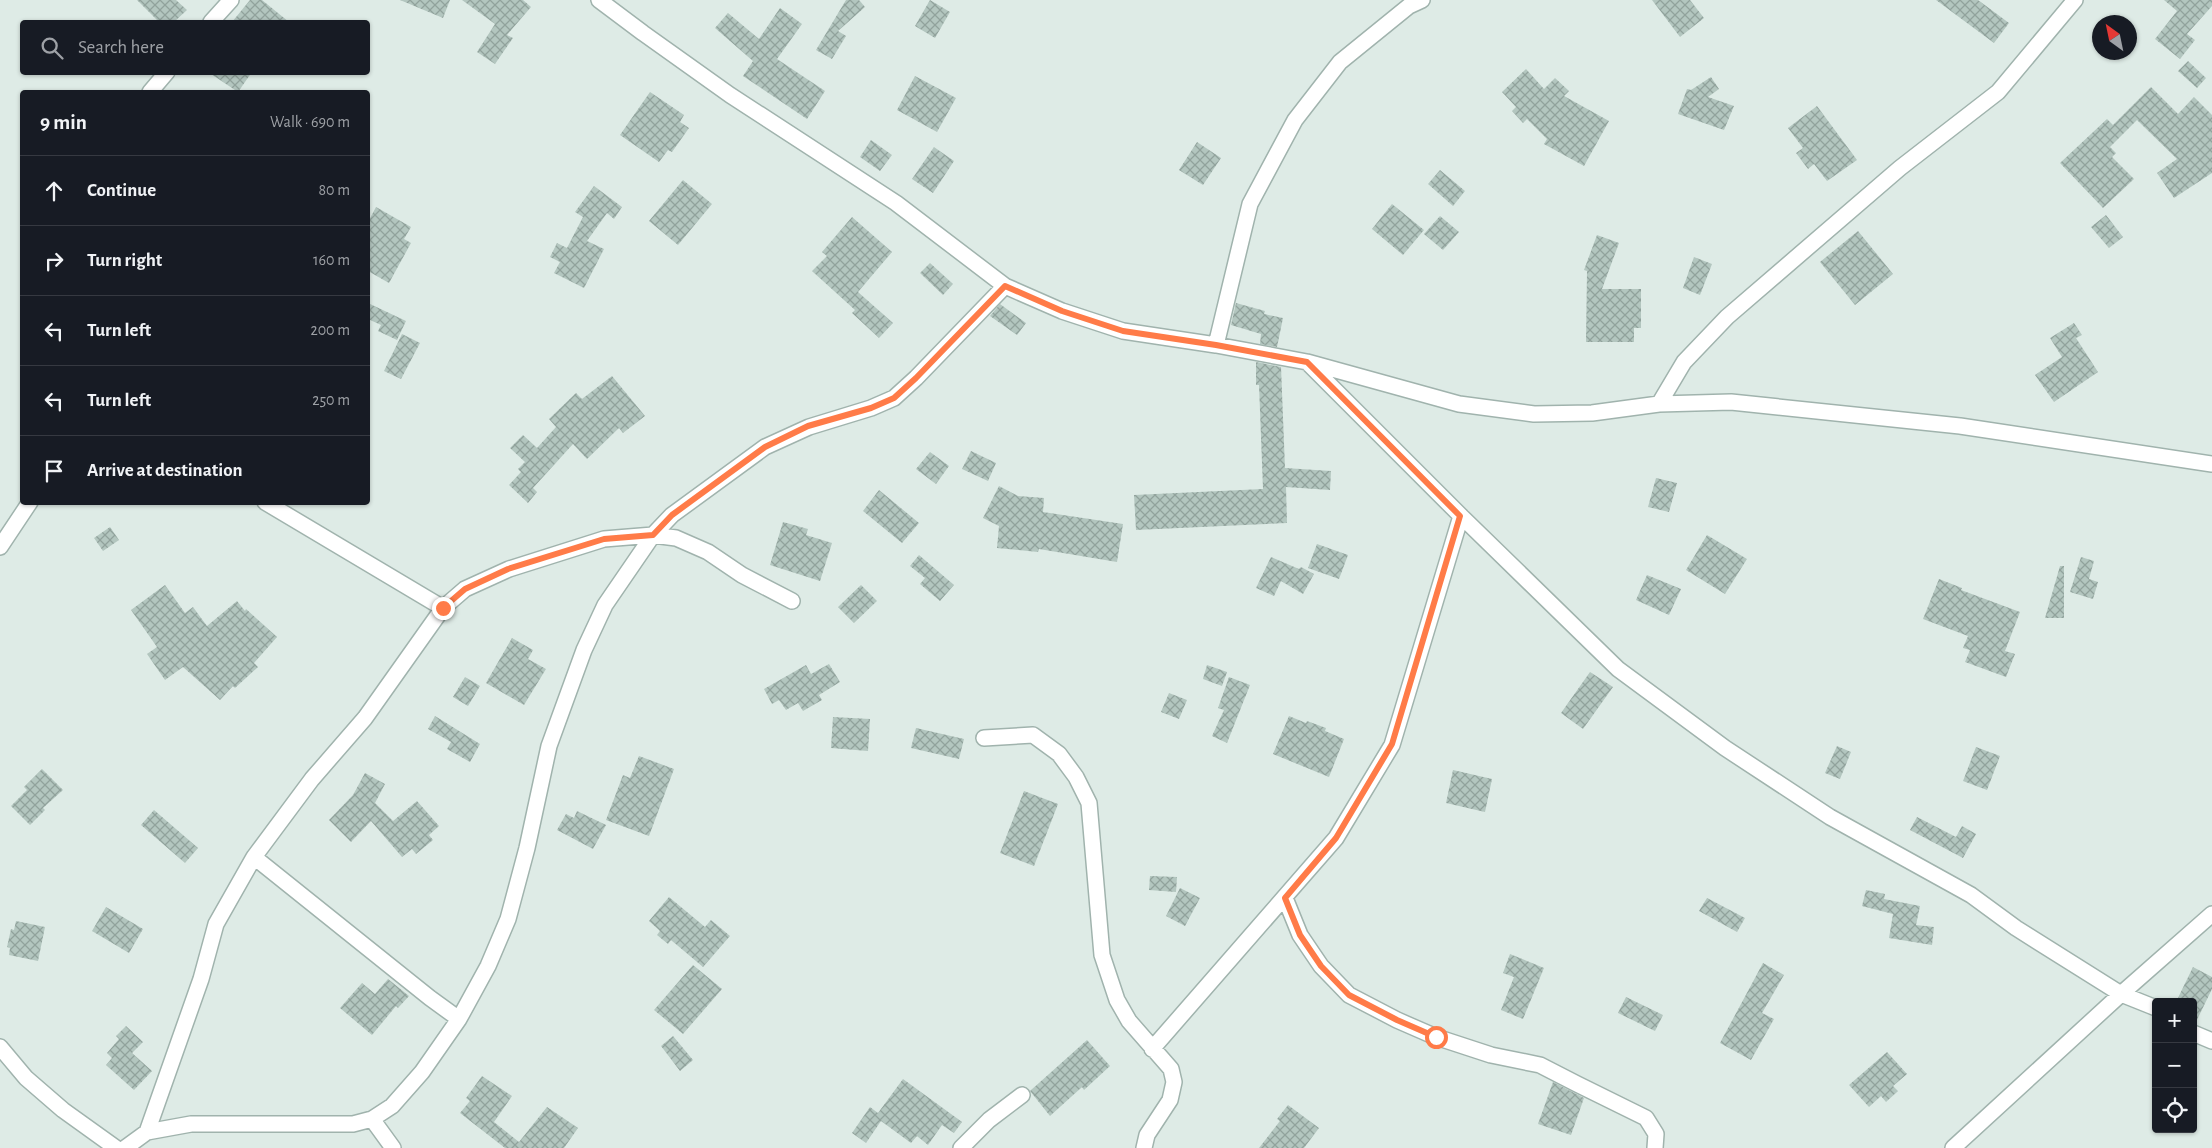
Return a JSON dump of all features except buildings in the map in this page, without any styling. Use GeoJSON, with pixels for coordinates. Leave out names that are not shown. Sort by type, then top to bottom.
{"type":"FeatureCollection","features":[{"type":"Feature","properties":{"kind":"street"},"geometry":{"type":"LineString","coordinates":[[213,20],[231,0]]}},
{"type":"Feature","properties":{"kind":"street"},"geometry":{"type":"LineString","coordinates":[[599,0],[643,34],[730,95],[896,203],[1005,286],[1062,311],[1123,331],[1216,345],[1307,362],[1459,404],[1534,414],[1592,413],[1659,404],[1731,402],[1960,426],[2212,464]]}},
{"type":"Feature","properties":{"kind":"street"},"geometry":{"type":"LineString","coordinates":[[1216,345],[1250,204],[1295,120],[1340,62],[1408,6],[1422,0]]}},
{"type":"Feature","properties":{"kind":"street"},"geometry":{"type":"LineString","coordinates":[[1659,404],[1684,362],[1727,317],[1796,260],[1900,168],[1998,92],[2074,0]]}},
{"type":"Feature","properties":{"kind":"street"},"geometry":{"type":"LineString","coordinates":[[152,90],[165,75]]}},
{"type":"Feature","properties":{"kind":"street"},"geometry":{"type":"LineString","coordinates":[[125,1148],[147,1132],[192,1124],[353,1124],[372,1119],[392,1106],[422,1072],[460,1019],[488,966],[508,919],[528,848],[549,746],[584,650],[605,605],[653,535],[672,515],[765,447],[808,426],[871,408],[894,398],[916,378],[1005,286]]}},
{"type":"Feature","properties":{"kind":"street"},"geometry":{"type":"LineString","coordinates":[[1307,362],[1460,516],[1618,669],[1725,748],[1830,817],[1971,895],[2016,928],[2121,994],[2152,1006]]}},
{"type":"Feature","properties":{"kind":"street"},"geometry":{"type":"LineString","coordinates":[[0,547],[28,505]]}},
{"type":"Feature","properties":{"kind":"street"},"geometry":{"type":"LineString","coordinates":[[270,505],[443,608]]}},
{"type":"Feature","properties":{"kind":"street"},"geometry":{"type":"LineString","coordinates":[[1152,1049],[1336,838],[1392,744],[1460,516]]}},
{"type":"Feature","properties":{"kind":"street"},"geometry":{"type":"LineString","coordinates":[[147,1132],[201,979],[216,924],[254,857],[312,779],[366,718],[443,608],[465,589],[508,569],[604,539],[653,535],[676,538],[708,552],[742,574],[792,601]]}},
{"type":"Feature","properties":{"kind":"street"},"geometry":{"type":"LineString","coordinates":[[984,738],[1033,735],[1059,754],[1076,777],[1089,803],[1102,955],[1117,1000],[1129,1021],[1171,1069],[1174,1082],[1170,1100],[1147,1135],[1144,1148]]}},
{"type":"Feature","properties":{"kind":"street"},"geometry":{"type":"LineString","coordinates":[[254,857],[430,998],[460,1019]]}},
{"type":"Feature","properties":{"kind":"street"},"geometry":{"type":"LineString","coordinates":[[1285,898],[1300,935],[1321,966],[1349,995],[1397,1020],[1436,1037],[1491,1055],[1540,1065],[1646,1118],[1656,1134],[1656,1148]]}},
{"type":"Feature","properties":{"kind":"street"},"geometry":{"type":"LineString","coordinates":[[1953,1148],[2121,994],[2212,914]]}},
{"type":"Feature","properties":{"kind":"street"},"geometry":{"type":"LineString","coordinates":[[2197,1035],[2212,1041]]}},
{"type":"Feature","properties":{"kind":"street"},"geometry":{"type":"LineString","coordinates":[[0,1047],[26,1078],[55,1104],[116,1148]]}},
{"type":"Feature","properties":{"kind":"street"},"geometry":{"type":"LineString","coordinates":[[961,1148],[989,1120],[1022,1095]]}},
{"type":"Feature","properties":{"kind":"street"},"geometry":{"type":"LineString","coordinates":[[372,1119],[393,1148]]}},
{"type":"Feature","properties":{"kind":"route"},"geometry":{"type":"LineString","coordinates":[[443,608],[465,589],[508,569],[604,539],[653,535],[672,515],[765,447],[808,426],[871,408],[894,398],[916,378],[1005,286],[1062,311],[1123,331],[1216,345],[1307,362],[1460,516],[1392,744],[1336,838],[1285,898],[1300,935],[1321,966],[1349,995],[1397,1020],[1436,1037]]}}]}
